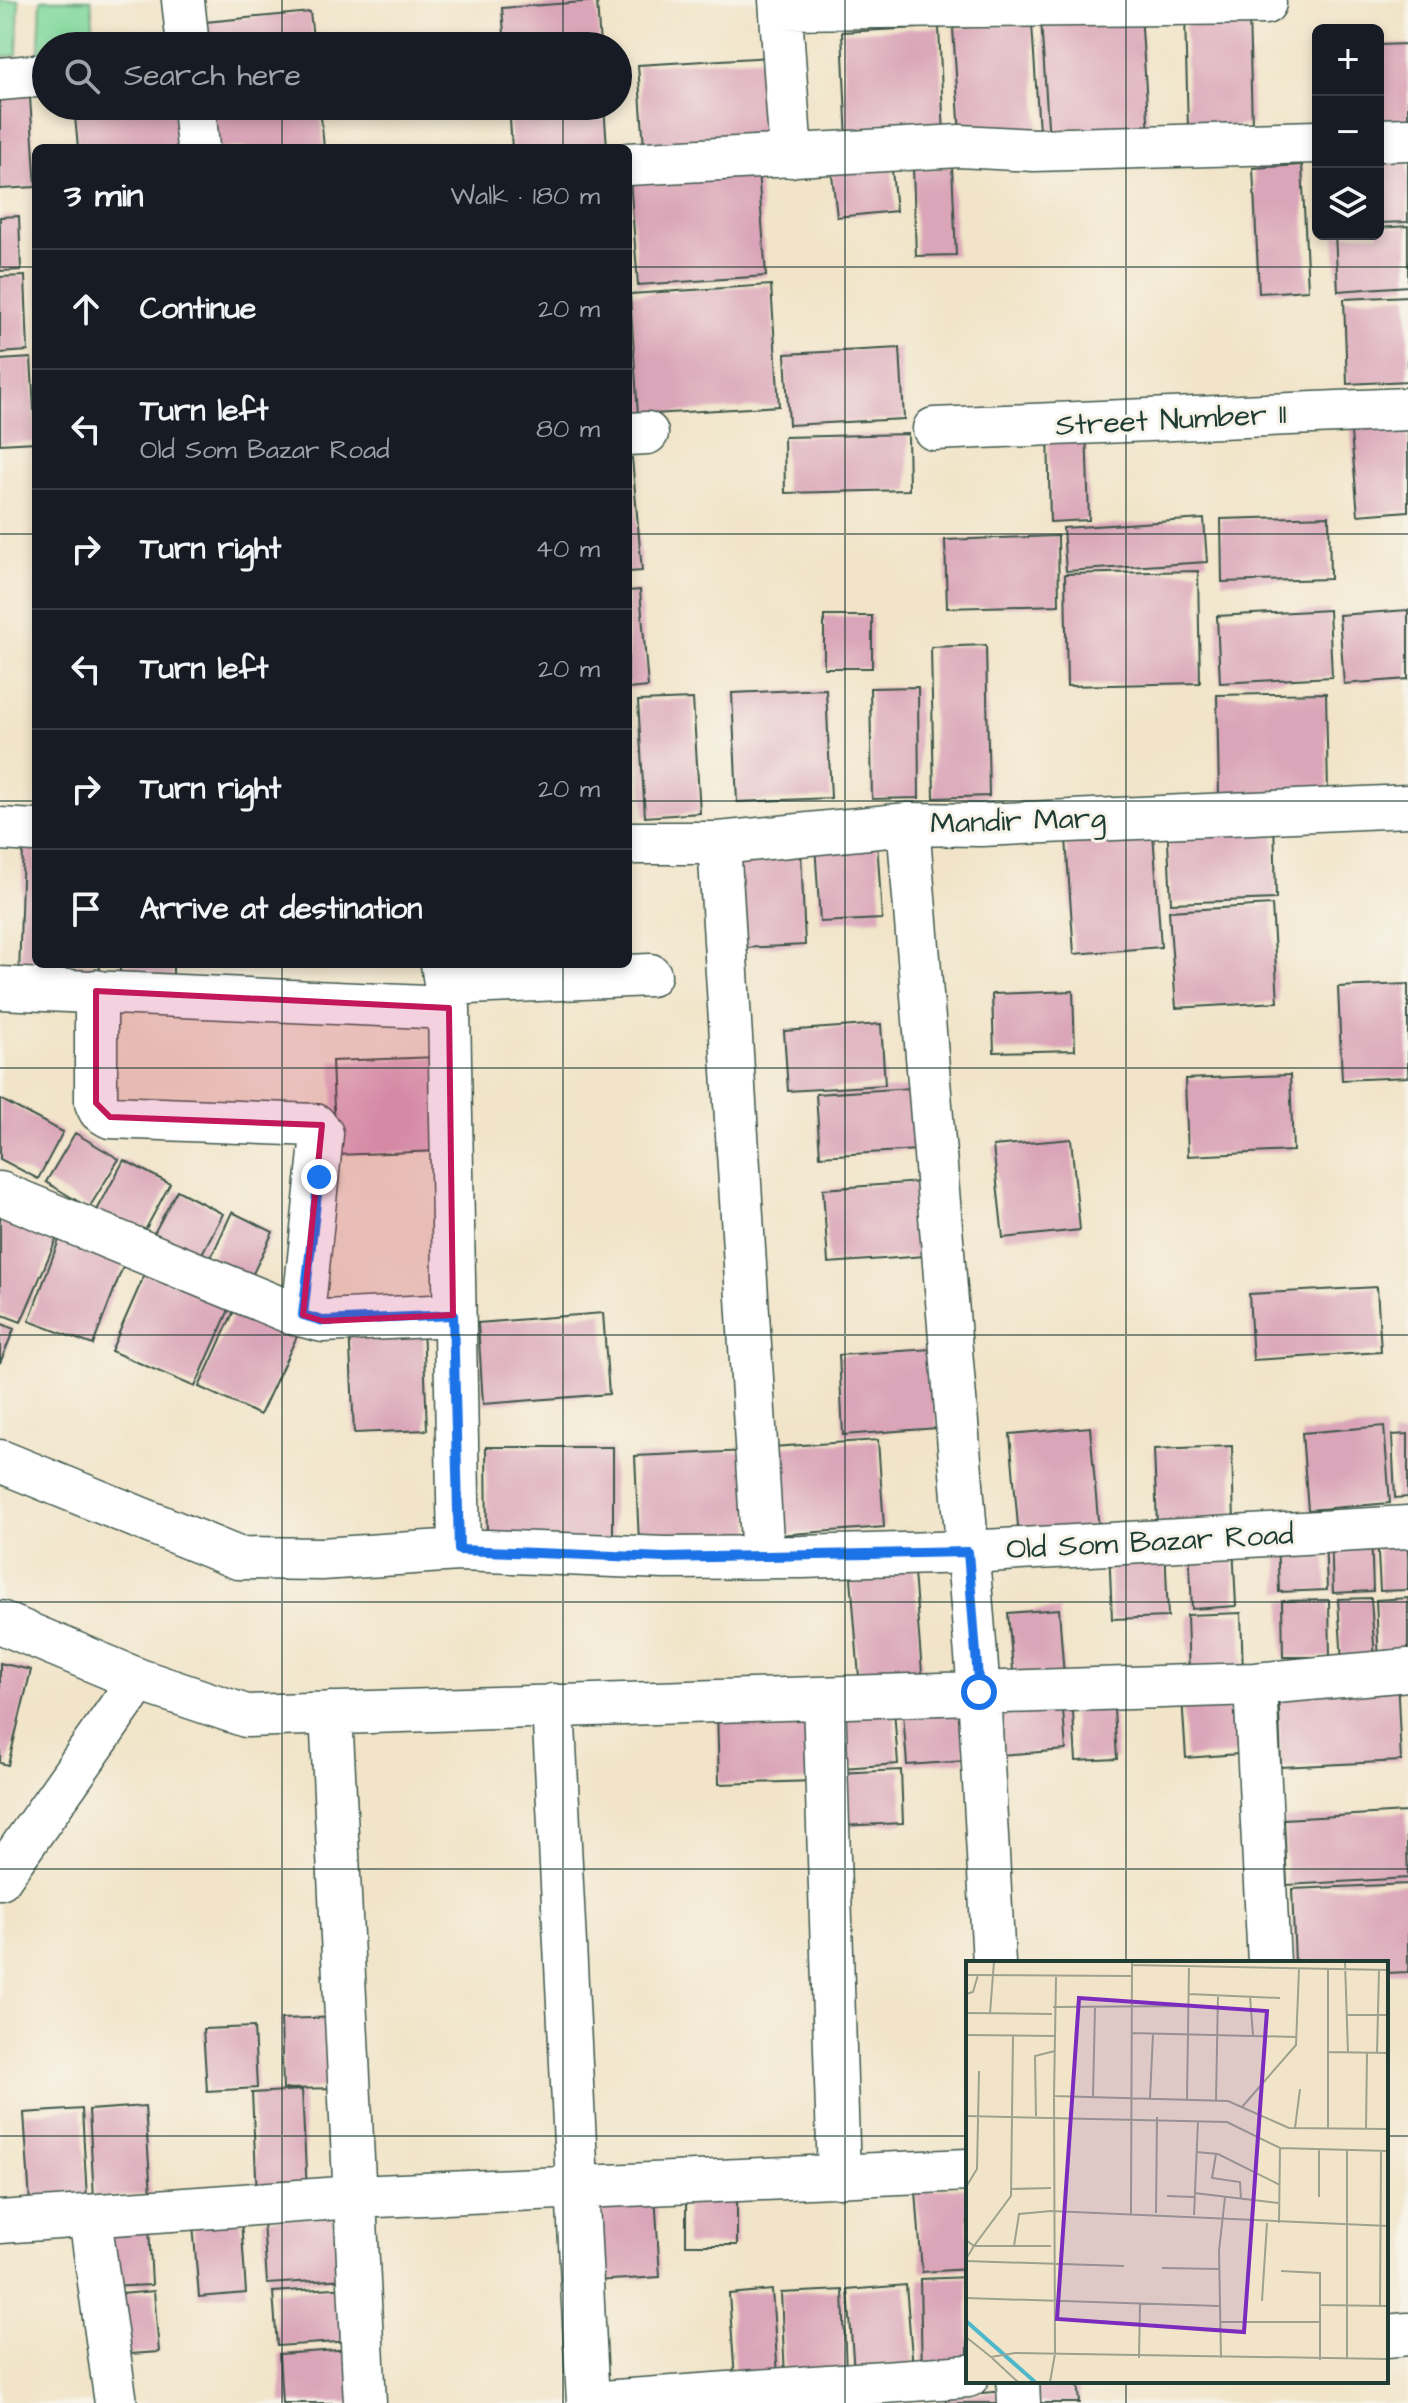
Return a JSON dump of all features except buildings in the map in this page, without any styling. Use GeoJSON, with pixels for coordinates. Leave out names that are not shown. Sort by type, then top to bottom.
{"type":"FeatureCollection","features":[{"type":"Feature","properties":{"kind":"street"},"geometry":{"type":"LineString","coordinates":[[183,0],[186,32]]}},
{"type":"Feature","properties":{"kind":"street"},"geometry":{"type":"LineString","coordinates":[[791,156],[780,4],[1265,3]]}},
{"type":"Feature","properties":{"kind":"street"},"geometry":{"type":"LineString","coordinates":[[0,79],[32,76]]}},
{"type":"Feature","properties":{"kind":"street"},"geometry":{"type":"LineString","coordinates":[[195,120],[198,144]]}},
{"type":"Feature","properties":{"kind":"street"},"geometry":{"type":"LineString","coordinates":[[1384,140],[1408,139]]}},
{"type":"Feature","properties":{"kind":"street"},"geometry":{"type":"LineString","coordinates":[[632,164],[960,146],[1034,150],[1312,142]]}},
{"type":"Feature","properties":{"kind":"street","name":"Street Number 11"},"geometry":{"type":"LineString","coordinates":[[934,429],[1408,409]]}},
{"type":"Feature","properties":{"kind":"street","name":"Mandir Marg"},"geometry":{"type":"LineString","coordinates":[[632,843],[719,843],[908,824],[981,825],[1408,806]]}},
{"type":"Feature","properties":{"kind":"street"},"geometry":{"type":"LineString","coordinates":[[908,824],[979,1692],[994,1961]]}},
{"type":"Feature","properties":{"kind":"street"},"geometry":{"type":"LineString","coordinates":[[0,829],[32,831]]}},
{"type":"Feature","properties":{"kind":"street"},"geometry":{"type":"LineString","coordinates":[[719,843],[763,1557]]}},
{"type":"Feature","properties":{"kind":"street"},"geometry":{"type":"LineString","coordinates":[[0,988],[96,991],[216,980],[446,985],[650,975]]}},
{"type":"Feature","properties":{"kind":"street"},"geometry":{"type":"LineString","coordinates":[[446,985],[459,1550]]}},
{"type":"Feature","properties":{"kind":"street"},"geometry":{"type":"LineString","coordinates":[[96,991],[96,1103],[100,1111],[110,1117],[315,1125],[322,1134],[303,1315]]}},
{"type":"Feature","properties":{"kind":"street"},"geometry":{"type":"LineString","coordinates":[[0,1193],[323,1321],[453,1315]]}},
{"type":"Feature","properties":{"kind":"street","name":"Old Som Bazar Road"},"geometry":{"type":"LineString","coordinates":[[0,1461],[238,1558],[321,1559],[459,1550],[665,1558],[968,1552],[1408,1527]]}},
{"type":"Feature","properties":{"kind":"street"},"geometry":{"type":"LineString","coordinates":[[0,1622],[139,1680],[246,1716],[1255,1684],[1408,1670]]}},
{"type":"Feature","properties":{"kind":"street"},"geometry":{"type":"LineString","coordinates":[[0,1878],[139,1680]]}},
{"type":"Feature","properties":{"kind":"street"},"geometry":{"type":"LineString","coordinates":[[1255,1684],[1269,1961]]}},
{"type":"Feature","properties":{"kind":"street"},"geometry":{"type":"LineString","coordinates":[[824,1698],[839,2177]]}},
{"type":"Feature","properties":{"kind":"street"},"geometry":{"type":"LineString","coordinates":[[553,1705],[580,2188],[588,2403],[966,2376]]}},
{"type":"Feature","properties":{"kind":"street"},"geometry":{"type":"LineString","coordinates":[[331,1713],[338,1915],[365,2403]]}},
{"type":"Feature","properties":{"kind":"street"},"geometry":{"type":"LineString","coordinates":[[0,2222],[355,2197],[966,2170]]}},
{"type":"Feature","properties":{"kind":"street"},"geometry":{"type":"LineString","coordinates":[[90,2218],[116,2403]]}},
{"type":"Feature","properties":{"kind":"street"},"geometry":{"type":"LineString","coordinates":[[1388,2336],[1408,2334]]}},
{"type":"Feature","properties":{"kind":"street"},"geometry":{"type":"LineString","coordinates":[[1018,2383],[1019,2403]]}},
{"type":"Feature","properties":{"kind":"highlighted area"},"geometry":{"type":"Polygon","coordinates":[[[96,991],[449,1008],[453,1315],[323,1321],[303,1315],[322,1125],[110,1117],[96,1103],[96,991]]]}},
{"type":"Feature","properties":{"kind":"green space"},"geometry":{"type":"Polygon","coordinates":[[[0,0],[19,0],[17,55],[0,57],[0,0]]]}},
{"type":"Feature","properties":{"kind":"green space"},"geometry":{"type":"Polygon","coordinates":[[[41,0],[91,0],[94,32],[40,32],[41,0]]]}},
{"type":"Feature","properties":{"kind":"route"},"geometry":{"type":"LineString","coordinates":[[319,1177],[303,1315],[323,1321],[453,1315],[459,1550],[665,1558],[968,1552],[979,1692]]}}]}
